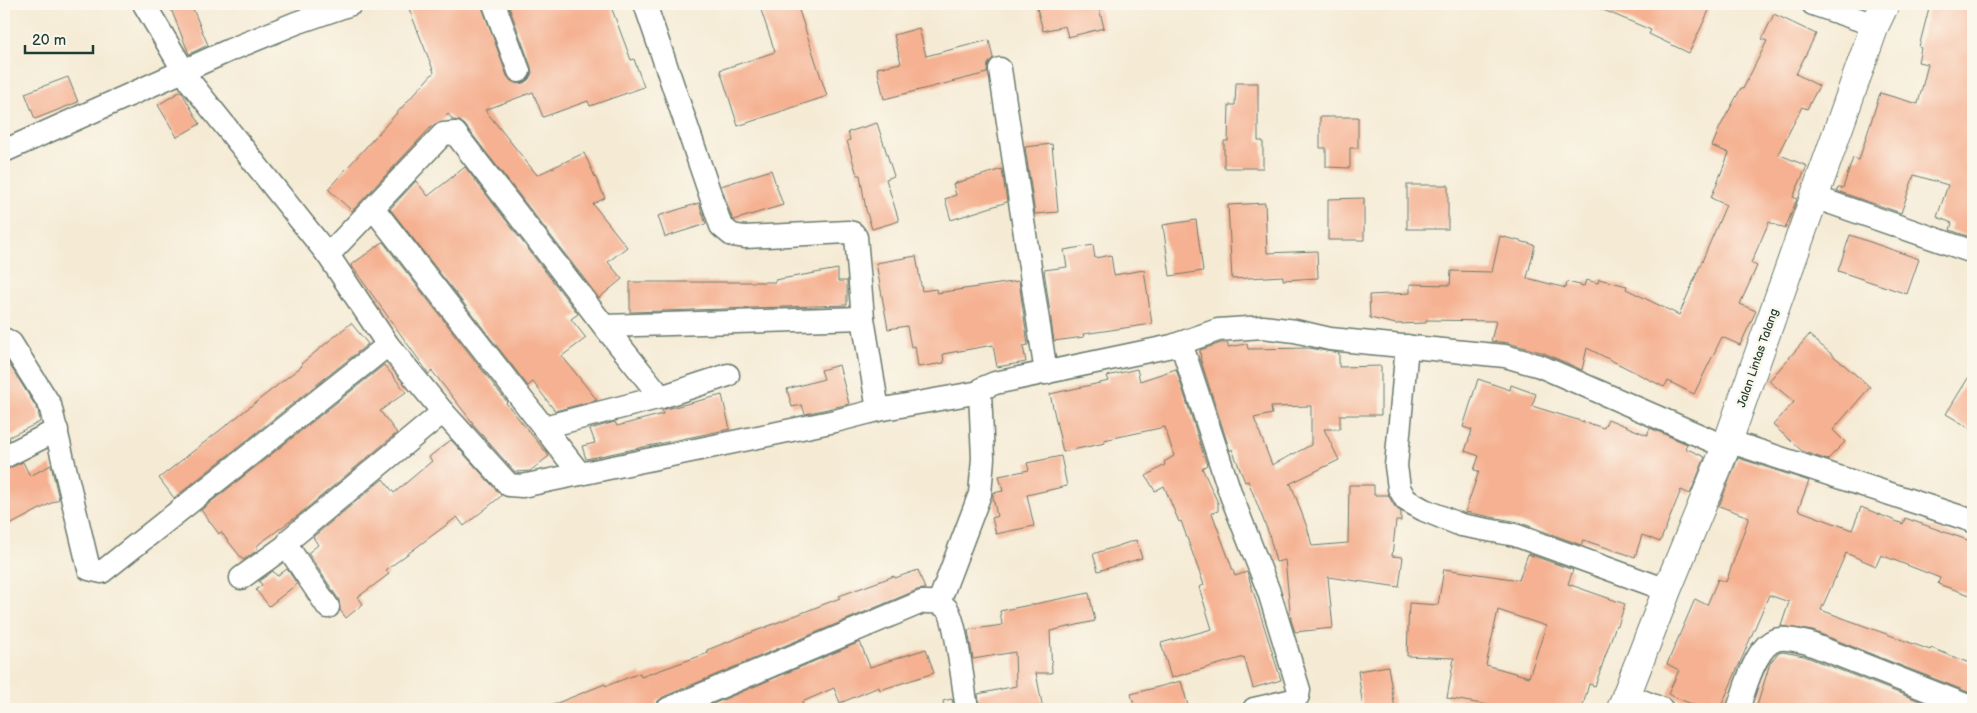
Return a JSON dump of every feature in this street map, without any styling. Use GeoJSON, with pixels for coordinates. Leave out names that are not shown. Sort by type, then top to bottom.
{"type":"FeatureCollection","features":[{"type":"Feature","properties":{"kind":"street"},"geometry":{"type":"LineString","coordinates":[[144,4],[191,83],[328,255],[388,345],[443,412],[509,485],[522,486],[834,421],[878,410],[980,392],[983,388],[995,383],[1181,344],[1218,330],[1263,327],[1295,331],[1330,339],[1505,356],[1540,366],[1727,444],[1973,521]]}},
{"type":"Feature","properties":{"kind":"street"},"geometry":{"type":"LineString","coordinates":[[4,151],[185,72],[230,50],[288,26],[352,4]]}},
{"type":"Feature","properties":{"kind":"street"},"geometry":{"type":"LineString","coordinates":[[494,4],[519,71]]}},
{"type":"Feature","properties":{"kind":"street"},"geometry":{"type":"LineString","coordinates":[[645,4],[721,226],[732,235],[745,237],[853,233],[856,237],[863,318],[878,410]]}},
{"type":"Feature","properties":{"kind":"street"},"geometry":{"type":"LineString","coordinates":[[1813,4],[1880,14]]}},
{"type":"Feature","properties":{"kind":"street","name":"Jalan Lintas Talang"},"geometry":{"type":"LineString","coordinates":[[1624,702],[1667,590],[1727,444],[1880,14]]}},
{"type":"Feature","properties":{"kind":"street"},"geometry":{"type":"LineString","coordinates":[[1000,69],[1046,373]]}},
{"type":"Feature","properties":{"kind":"street"},"geometry":{"type":"LineString","coordinates":[[328,255],[443,134],[447,132],[455,133],[661,397]]}},
{"type":"Feature","properties":{"kind":"street"},"geometry":{"type":"LineString","coordinates":[[1814,198],[1973,252]]}},
{"type":"Feature","properties":{"kind":"street"},"geometry":{"type":"LineString","coordinates":[[372,208],[580,474]]}},
{"type":"Feature","properties":{"kind":"street"},"geometry":{"type":"LineString","coordinates":[[604,326],[863,318]]}},
{"type":"Feature","properties":{"kind":"street"},"geometry":{"type":"LineString","coordinates":[[4,338],[11,343],[50,404],[89,568],[102,572],[388,345]]}},
{"type":"Feature","properties":{"kind":"street"},"geometry":{"type":"LineString","coordinates":[[1181,344],[1231,495],[1269,592],[1299,690],[1298,696],[1293,700],[1254,709]]}},
{"type":"Feature","properties":{"kind":"street"},"geometry":{"type":"LineString","coordinates":[[1407,346],[1396,466],[1399,488],[1406,500],[1424,510],[1461,525],[1515,535],[1667,590]]}},
{"type":"Feature","properties":{"kind":"street"},"geometry":{"type":"LineString","coordinates":[[544,427],[661,397],[728,375]]}},
{"type":"Feature","properties":{"kind":"street"},"geometry":{"type":"LineString","coordinates":[[939,602],[980,494],[983,458],[980,392]]}},
{"type":"Feature","properties":{"kind":"street"},"geometry":{"type":"LineString","coordinates":[[241,578],[287,545],[290,539],[443,412]]}},
{"type":"Feature","properties":{"kind":"street"},"geometry":{"type":"LineString","coordinates":[[4,457],[57,430]]}},
{"type":"Feature","properties":{"kind":"street"},"geometry":{"type":"LineString","coordinates":[[287,545],[328,607]]}},
{"type":"Feature","properties":{"kind":"street"},"geometry":{"type":"LineString","coordinates":[[668,709],[922,602],[939,602],[949,610],[967,709]]}},
{"type":"Feature","properties":{"kind":"street"},"geometry":{"type":"LineString","coordinates":[[1738,709],[1758,654],[1766,646],[1780,639],[1808,643],[1969,708]]}},
{"type":"Feature","properties":{"kind":"street"},"geometry":{"type":"LineString","coordinates":[[1624,702],[1662,709]]}},
{"type":"Feature","properties":{"kind":"building"},"geometry":{"type":"Polygon","coordinates":[[[169,4],[191,4],[208,45],[189,54],[169,4]]]}},
{"type":"Feature","properties":{"kind":"building"},"geometry":{"type":"Polygon","coordinates":[[[407,4],[481,4],[507,76],[517,84],[524,83],[532,73],[508,4],[610,4],[631,60],[634,59],[644,87],[590,106],[588,101],[543,117],[533,92],[485,110],[537,175],[584,153],[605,198],[593,204],[627,247],[608,262],[622,279],[599,298],[465,125],[460,121],[453,120],[448,114],[441,121],[433,125],[352,211],[328,189],[434,72],[407,4]]]}},
{"type":"Feature","properties":{"kind":"building"},"geometry":{"type":"Polygon","coordinates":[[[759,4],[797,4],[827,96],[738,126],[720,70],[775,52],[759,4]]]}},
{"type":"Feature","properties":{"kind":"building"},"geometry":{"type":"Polygon","coordinates":[[[1036,4],[1098,4],[1104,28],[1068,37],[1065,26],[1043,31],[1036,4]]]}},
{"type":"Feature","properties":{"kind":"building"},"geometry":{"type":"Polygon","coordinates":[[[1589,4],[1712,4],[1689,53],[1649,34],[1651,30],[1589,4]]]}},
{"type":"Feature","properties":{"kind":"building"},"geometry":{"type":"Polygon","coordinates":[[[1930,4],[1973,4],[1973,238],[1950,230],[1952,223],[1937,217],[1948,185],[1914,175],[1901,213],[1837,191],[1838,188],[1843,188],[1853,158],[1859,160],[1880,93],[1918,104],[1928,64],[1918,62],[1921,48],[1919,47],[1930,4]]]}},
{"type":"Feature","properties":{"kind":"building"},"geometry":{"type":"Polygon","coordinates":[[[1774,14],[1816,34],[1796,74],[1819,86],[1807,109],[1802,107],[1778,154],[1807,166],[1793,197],[1797,199],[1785,229],[1769,222],[1751,263],[1757,266],[1740,304],[1756,311],[1740,345],[1722,337],[1694,394],[1668,381],[1664,387],[1587,348],[1582,370],[1544,353],[1508,343],[1491,341],[1496,321],[1426,320],[1426,323],[1396,324],[1370,318],[1369,295],[1410,293],[1410,284],[1450,285],[1451,271],[1492,272],[1500,236],[1535,245],[1527,278],[1566,288],[1567,282],[1584,286],[1586,280],[1598,283],[1599,279],[1627,286],[1626,289],[1679,315],[1726,205],[1711,198],[1729,153],[1712,146],[1720,127],[1741,88],[1743,89],[1767,41],[1762,39],[1774,14]]]}},
{"type":"Feature","properties":{"kind":"building"},"geometry":{"type":"Polygon","coordinates":[[[919,28],[926,56],[989,40],[993,58],[988,64],[987,73],[884,99],[877,68],[901,63],[894,35],[919,28]]]}},
{"type":"Feature","properties":{"kind":"building"},"geometry":{"type":"Polygon","coordinates":[[[68,77],[78,102],[35,119],[25,93],[68,77]]]}},
{"type":"Feature","properties":{"kind":"building"},"geometry":{"type":"Polygon","coordinates":[[[1236,83],[1258,83],[1258,141],[1263,141],[1263,168],[1224,168],[1224,141],[1228,141],[1229,105],[1235,105],[1236,83]]]}},
{"type":"Feature","properties":{"kind":"building"},"geometry":{"type":"Polygon","coordinates":[[[181,91],[200,124],[177,137],[158,105],[181,91]]]}},
{"type":"Feature","properties":{"kind":"building"},"geometry":{"type":"Polygon","coordinates":[[[1320,117],[1358,117],[1358,148],[1350,148],[1350,168],[1326,167],[1326,148],[1320,148],[1320,117]]]}},
{"type":"Feature","properties":{"kind":"building"},"geometry":{"type":"Polygon","coordinates":[[[877,123],[894,176],[886,179],[899,221],[872,229],[866,210],[860,175],[857,175],[847,141],[850,140],[848,132],[877,123]]]}},
{"type":"Feature","properties":{"kind":"building"},"geometry":{"type":"Polygon","coordinates":[[[1052,144],[1058,212],[1035,214],[1025,147],[1052,144]]]}},
{"type":"Feature","properties":{"kind":"building"},"geometry":{"type":"Polygon","coordinates":[[[465,167],[578,314],[571,319],[586,338],[562,356],[597,400],[555,411],[533,382],[528,386],[390,209],[416,181],[428,196],[465,167]]]}},
{"type":"Feature","properties":{"kind":"building"},"geometry":{"type":"Polygon","coordinates":[[[1002,169],[1007,202],[951,220],[945,199],[956,195],[953,184],[1002,169]]]}},
{"type":"Feature","properties":{"kind":"building"},"geometry":{"type":"Polygon","coordinates":[[[771,170],[783,205],[734,220],[721,186],[771,170]]]}},
{"type":"Feature","properties":{"kind":"building"},"geometry":{"type":"Polygon","coordinates":[[[1407,185],[1448,185],[1448,229],[1407,229],[1407,185]]]}},
{"type":"Feature","properties":{"kind":"building"},"geometry":{"type":"Polygon","coordinates":[[[1364,198],[1364,240],[1328,240],[1328,199],[1364,198]]]}},
{"type":"Feature","properties":{"kind":"building"},"geometry":{"type":"Polygon","coordinates":[[[699,203],[706,224],[665,237],[658,216],[699,203]]]}},
{"type":"Feature","properties":{"kind":"building"},"geometry":{"type":"Polygon","coordinates":[[[1265,203],[1267,253],[1317,251],[1318,278],[1283,280],[1283,276],[1232,279],[1228,205],[1265,203]]]}},
{"type":"Feature","properties":{"kind":"building"},"geometry":{"type":"Polygon","coordinates":[[[1196,220],[1203,271],[1170,276],[1163,225],[1196,220]]]}},
{"type":"Feature","properties":{"kind":"building"},"geometry":{"type":"Polygon","coordinates":[[[1850,235],[1919,259],[1907,294],[1838,271],[1850,235]]]}},
{"type":"Feature","properties":{"kind":"building"},"geometry":{"type":"Polygon","coordinates":[[[383,242],[549,456],[530,471],[515,472],[472,424],[432,371],[429,374],[351,265],[383,242]]]}},
{"type":"Feature","properties":{"kind":"building"},"geometry":{"type":"Polygon","coordinates":[[[1093,245],[1095,258],[1111,255],[1114,275],[1144,270],[1152,324],[1083,334],[1084,337],[1054,341],[1044,270],[1067,267],[1064,250],[1093,245]]]}},
{"type":"Feature","properties":{"kind":"building"},"geometry":{"type":"Polygon","coordinates":[[[916,256],[922,291],[936,289],[937,293],[1019,281],[1028,345],[1023,346],[1026,362],[997,367],[993,345],[943,354],[944,363],[918,367],[915,346],[911,347],[907,326],[888,329],[876,263],[916,256]]]}},
{"type":"Feature","properties":{"kind":"building"},"geometry":{"type":"Polygon","coordinates":[[[838,269],[838,281],[847,281],[847,305],[630,312],[630,282],[775,282],[775,280],[838,269]]]}},
{"type":"Feature","properties":{"kind":"building"},"geometry":{"type":"Polygon","coordinates":[[[351,323],[368,344],[174,498],[159,478],[302,366],[301,364],[351,323]]]}},
{"type":"Feature","properties":{"kind":"building"},"geometry":{"type":"Polygon","coordinates":[[[1809,335],[1870,387],[1833,430],[1845,442],[1827,460],[1802,451],[1773,425],[1794,402],[1769,381],[1809,335]]]}},
{"type":"Feature","properties":{"kind":"building"},"geometry":{"type":"Polygon","coordinates":[[[1221,343],[1228,343],[1228,347],[1247,344],[1248,349],[1309,348],[1339,353],[1339,367],[1381,366],[1381,415],[1340,415],[1340,429],[1324,429],[1339,460],[1289,484],[1291,484],[1312,546],[1348,543],[1349,485],[1374,485],[1374,495],[1388,495],[1395,507],[1401,512],[1401,521],[1396,521],[1392,556],[1403,557],[1399,587],[1328,577],[1333,628],[1295,632],[1291,620],[1285,560],[1276,562],[1269,534],[1248,481],[1245,482],[1232,449],[1230,451],[1201,361],[1200,350],[1221,343]],[[1311,406],[1271,407],[1272,414],[1254,418],[1272,465],[1311,445],[1311,406]]]}},
{"type":"Feature","properties":{"kind":"building"},"geometry":{"type":"Polygon","coordinates":[[[4,356],[38,410],[40,422],[9,437],[10,439],[4,442],[4,356]]]}},
{"type":"Feature","properties":{"kind":"building"},"geometry":{"type":"Polygon","coordinates":[[[384,365],[406,392],[380,411],[397,433],[296,517],[259,544],[256,548],[258,550],[243,560],[221,532],[219,534],[201,510],[384,365]]]}},
{"type":"Feature","properties":{"kind":"building"},"geometry":{"type":"Polygon","coordinates":[[[839,365],[849,404],[805,414],[802,405],[792,407],[787,389],[824,379],[821,370],[839,365]]]}},
{"type":"Feature","properties":{"kind":"building"},"geometry":{"type":"Polygon","coordinates":[[[1137,369],[1140,381],[1176,369],[1207,465],[1202,468],[1218,503],[1218,511],[1212,513],[1235,576],[1247,572],[1281,680],[1253,688],[1244,657],[1171,678],[1161,643],[1212,629],[1199,587],[1204,585],[1181,521],[1179,522],[1164,486],[1155,491],[1146,476],[1165,465],[1164,462],[1174,456],[1165,427],[1104,440],[1105,443],[1063,452],[1050,394],[1109,381],[1107,376],[1137,369]]]}},
{"type":"Feature","properties":{"kind":"building"},"geometry":{"type":"Polygon","coordinates":[[[1973,370],[1973,430],[1946,414],[1973,370]]]}},
{"type":"Feature","properties":{"kind":"building"},"geometry":{"type":"Polygon","coordinates":[[[1478,379],[1510,390],[1511,385],[1536,394],[1532,406],[1604,428],[1608,419],[1647,435],[1650,428],[1687,444],[1685,448],[1705,457],[1690,494],[1681,490],[1660,542],[1642,535],[1635,557],[1583,540],[1581,545],[1518,522],[1465,512],[1479,471],[1474,470],[1479,456],[1465,451],[1472,430],[1463,427],[1478,379]]]}},
{"type":"Feature","properties":{"kind":"building"},"geometry":{"type":"Polygon","coordinates":[[[722,395],[730,429],[586,459],[582,446],[595,443],[590,429],[615,422],[617,426],[663,414],[662,410],[722,395]]]}},
{"type":"Feature","properties":{"kind":"building"},"geometry":{"type":"Polygon","coordinates":[[[451,440],[501,495],[500,497],[464,526],[457,517],[386,570],[389,574],[358,597],[363,604],[346,618],[340,610],[339,600],[308,553],[318,545],[313,537],[383,479],[394,493],[432,461],[429,457],[451,440]]]}},
{"type":"Feature","properties":{"kind":"building"},"geometry":{"type":"Polygon","coordinates":[[[1061,456],[1067,486],[1027,495],[1034,526],[996,534],[992,518],[997,516],[993,493],[1003,491],[999,476],[1029,470],[1027,463],[1061,456]]]}},
{"type":"Feature","properties":{"kind":"building"},"geometry":{"type":"Polygon","coordinates":[[[1738,458],[1809,481],[1798,510],[1852,530],[1861,507],[1903,524],[1905,518],[1973,542],[1973,596],[1938,584],[1940,578],[1881,555],[1876,566],[1846,553],[1821,610],[1973,664],[1973,694],[1813,631],[1781,626],[1789,602],[1769,595],[1720,709],[1703,709],[1668,694],[1679,670],[1667,664],[1695,599],[1707,605],[1718,579],[1726,582],[1749,517],[1719,506],[1738,458]]]}},
{"type":"Feature","properties":{"kind":"building"},"geometry":{"type":"Polygon","coordinates":[[[23,462],[30,476],[51,465],[59,499],[4,528],[4,470],[23,462]]]}},
{"type":"Feature","properties":{"kind":"building"},"geometry":{"type":"Polygon","coordinates":[[[1136,540],[1142,558],[1098,571],[1093,554],[1136,540]]]}},
{"type":"Feature","properties":{"kind":"building"},"geometry":{"type":"Polygon","coordinates":[[[1528,554],[1573,570],[1568,584],[1625,604],[1595,686],[1589,684],[1582,709],[1511,709],[1447,698],[1454,658],[1407,656],[1409,603],[1438,605],[1444,569],[1519,580],[1528,554]],[[1498,610],[1486,665],[1529,677],[1546,626],[1498,610]]]}},
{"type":"Feature","properties":{"kind":"building"},"geometry":{"type":"Polygon","coordinates":[[[287,569],[297,584],[269,606],[256,590],[262,585],[259,581],[273,571],[277,576],[287,569]]]}},
{"type":"Feature","properties":{"kind":"building"},"geometry":{"type":"Polygon","coordinates":[[[918,570],[925,589],[917,590],[663,697],[657,702],[655,709],[547,709],[547,707],[605,684],[606,686],[640,673],[641,677],[708,653],[707,650],[840,598],[839,596],[894,576],[895,578],[918,570]]]}},
{"type":"Feature","properties":{"kind":"building"},"geometry":{"type":"Polygon","coordinates":[[[1089,593],[1095,621],[1050,631],[1052,673],[1036,673],[1043,709],[980,709],[978,694],[1016,686],[1015,652],[973,659],[968,630],[1002,625],[1000,611],[1089,593]]]}},
{"type":"Feature","properties":{"kind":"building"},"geometry":{"type":"Polygon","coordinates":[[[860,642],[870,667],[926,649],[934,673],[880,690],[879,687],[840,703],[834,688],[802,702],[805,709],[701,709],[860,642]]]}},
{"type":"Feature","properties":{"kind":"building"},"geometry":{"type":"Polygon","coordinates":[[[1783,652],[1804,656],[1940,709],[1767,709],[1757,706],[1770,663],[1778,653],[1783,652]]]}},
{"type":"Feature","properties":{"kind":"building"},"geometry":{"type":"Polygon","coordinates":[[[1388,666],[1395,709],[1363,709],[1358,671],[1388,666]]]}},
{"type":"Feature","properties":{"kind":"building"},"geometry":{"type":"Polygon","coordinates":[[[1181,681],[1189,709],[1135,709],[1131,694],[1181,681]]]}},
{"type":"Feature","properties":{"kind":"building"},"geometry":{"type":"Polygon","coordinates":[[[952,699],[954,709],[944,709],[943,701],[952,699]]]}}]}
